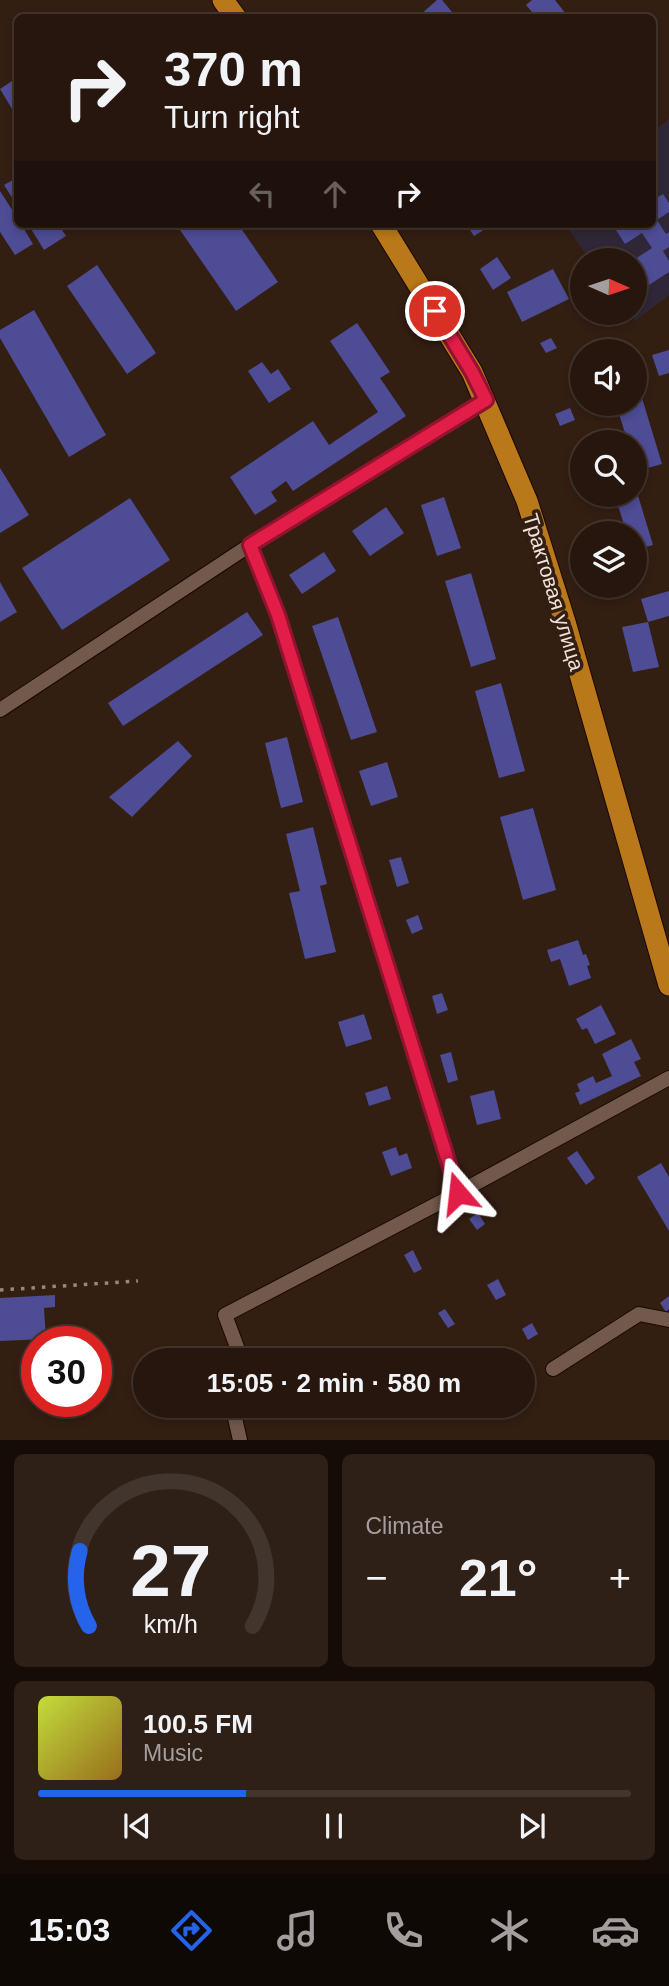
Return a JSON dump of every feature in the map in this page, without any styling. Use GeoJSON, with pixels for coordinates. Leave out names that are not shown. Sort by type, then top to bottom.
{"type":"FeatureCollection","features":[{"type":"Feature","properties":{"kind":"highway","name":"Трактовая улица"},"geometry":{"type":"LineString","coordinates":[[384,228],[472,372],[527,501],[664,948],[669,985]]}},
{"type":"Feature","properties":{"kind":"street"},"geometry":{"type":"LineString","coordinates":[[0,710],[250,545],[486,400]]}},
{"type":"Feature","properties":{"kind":"street"},"geometry":{"type":"LineString","coordinates":[[250,545],[280,623],[458,1193]]}},
{"type":"Feature","properties":{"kind":"street"},"geometry":{"type":"LineString","coordinates":[[237,1348],[225,1315],[669,1078]]}},
{"type":"Feature","properties":{"kind":"street"},"geometry":{"type":"LineString","coordinates":[[553,1368],[639,1314],[669,1320]]}},
{"type":"Feature","properties":{"kind":"street"},"geometry":{"type":"LineString","coordinates":[[235,1418],[240,1440]]}},
{"type":"Feature","properties":{"kind":"shaded area"},"geometry":{"type":"Polygon","coordinates":[[[669,119],[669,295],[648,311],[648,248],[582,248],[568,228],[656,228],[656,129],[669,119]]]}},
{"type":"Feature","properties":{"kind":"building"},"geometry":{"type":"Polygon","coordinates":[[[437,0],[442,0],[454,14],[421,14],[437,0]]]}},
{"type":"Feature","properties":{"kind":"building"},"geometry":{"type":"Polygon","coordinates":[[[532,0],[555,0],[566,14],[534,14],[526,5],[532,0]]]}},
{"type":"Feature","properties":{"kind":"building"},"geometry":{"type":"Polygon","coordinates":[[[14,80],[14,108],[12,109],[0,89],[14,80]]]}},
{"type":"Feature","properties":{"kind":"building"},"geometry":{"type":"Polygon","coordinates":[[[14,179],[14,201],[4,185],[14,179]]]}},
{"type":"Feature","properties":{"kind":"building"},"geometry":{"type":"Polygon","coordinates":[[[0,191],[14,213],[14,228],[23,228],[33,244],[15,255],[0,232],[0,191]]]}},
{"type":"Feature","properties":{"kind":"building"},"geometry":{"type":"Polygon","coordinates":[[[663,194],[669,203],[669,212],[657,220],[666,234],[669,232],[669,247],[663,251],[669,261],[669,272],[649,285],[648,251],[652,248],[642,233],[625,244],[615,228],[656,228],[656,198],[663,194]]]}},
{"type":"Feature","properties":{"kind":"building"},"geometry":{"type":"Polygon","coordinates":[[[30,228],[61,228],[66,236],[44,250],[30,228]]]}},
{"type":"Feature","properties":{"kind":"building"},"geometry":{"type":"Polygon","coordinates":[[[241,228],[278,282],[236,311],[180,230],[241,228]]]}},
{"type":"Feature","properties":{"kind":"building"},"geometry":{"type":"Polygon","coordinates":[[[469,228],[487,228],[474,236],[469,228]]]}},
{"type":"Feature","properties":{"kind":"building"},"geometry":{"type":"Polygon","coordinates":[[[497,257],[511,278],[493,290],[480,269],[497,257]]]}},
{"type":"Feature","properties":{"kind":"building"},"geometry":{"type":"Polygon","coordinates":[[[97,265],[156,353],[127,374],[67,286],[97,265]]]}},
{"type":"Feature","properties":{"kind":"building"},"geometry":{"type":"Polygon","coordinates":[[[553,269],[569,299],[522,322],[507,292],[553,269]]]}},
{"type":"Feature","properties":{"kind":"building"},"geometry":{"type":"Polygon","coordinates":[[[34,310],[106,435],[69,457],[0,338],[0,330],[34,310]]]}},
{"type":"Feature","properties":{"kind":"building"},"geometry":{"type":"Polygon","coordinates":[[[357,323],[390,372],[380,378],[406,416],[293,491],[286,481],[271,492],[277,501],[255,515],[230,477],[313,421],[329,445],[378,412],[330,341],[357,323]]]}},
{"type":"Feature","properties":{"kind":"building"},"geometry":{"type":"Polygon","coordinates":[[[551,338],[557,348],[546,353],[540,343],[551,338]]]}},
{"type":"Feature","properties":{"kind":"building"},"geometry":{"type":"Polygon","coordinates":[[[669,350],[669,373],[659,376],[652,355],[669,350]]]}},
{"type":"Feature","properties":{"kind":"building"},"geometry":{"type":"Polygon","coordinates":[[[262,362],[271,374],[278,369],[291,389],[269,403],[248,371],[262,362]]]}},
{"type":"Feature","properties":{"kind":"building"},"geometry":{"type":"Polygon","coordinates":[[[570,408],[570,416],[575,420],[560,426],[555,414],[570,408]]]}},
{"type":"Feature","properties":{"kind":"building"},"geometry":{"type":"Polygon","coordinates":[[[647,414],[662,464],[647,468],[647,430],[624,430],[620,416],[647,414]]]}},
{"type":"Feature","properties":{"kind":"building"},"geometry":{"type":"Polygon","coordinates":[[[0,468],[29,515],[0,533],[0,468]]]}},
{"type":"Feature","properties":{"kind":"building"},"geometry":{"type":"Polygon","coordinates":[[[444,497],[461,548],[437,556],[421,505],[444,497]]]}},
{"type":"Feature","properties":{"kind":"building"},"geometry":{"type":"Polygon","coordinates":[[[130,498],[170,560],[62,630],[22,568],[130,498]]]}},
{"type":"Feature","properties":{"kind":"building"},"geometry":{"type":"Polygon","coordinates":[[[386,507],[404,533],[370,556],[352,531],[386,507]]]}},
{"type":"Feature","properties":{"kind":"building"},"geometry":{"type":"Polygon","coordinates":[[[618,507],[641,507],[646,521],[623,521],[618,507]]]}},
{"type":"Feature","properties":{"kind":"building"},"geometry":{"type":"Polygon","coordinates":[[[647,525],[653,545],[647,547],[647,525]]]}},
{"type":"Feature","properties":{"kind":"building"},"geometry":{"type":"Polygon","coordinates":[[[324,552],[336,571],[302,594],[289,575],[324,552]]]}},
{"type":"Feature","properties":{"kind":"building"},"geometry":{"type":"Polygon","coordinates":[[[471,573],[496,659],[471,667],[445,581],[471,573]]]}},
{"type":"Feature","properties":{"kind":"building"},"geometry":{"type":"Polygon","coordinates":[[[0,582],[17,612],[0,622],[0,582]]]}},
{"type":"Feature","properties":{"kind":"building"},"geometry":{"type":"Polygon","coordinates":[[[669,591],[669,616],[648,622],[641,599],[669,591]]]}},
{"type":"Feature","properties":{"kind":"building"},"geometry":{"type":"Polygon","coordinates":[[[247,612],[263,635],[123,726],[108,703],[247,612]]]}},
{"type":"Feature","properties":{"kind":"building"},"geometry":{"type":"Polygon","coordinates":[[[338,617],[377,732],[351,740],[312,626],[338,617]]]}},
{"type":"Feature","properties":{"kind":"building"},"geometry":{"type":"Polygon","coordinates":[[[648,622],[659,667],[633,672],[622,627],[648,622]]]}},
{"type":"Feature","properties":{"kind":"building"},"geometry":{"type":"Polygon","coordinates":[[[501,683],[525,771],[499,778],[475,691],[501,683]]]}},
{"type":"Feature","properties":{"kind":"building"},"geometry":{"type":"Polygon","coordinates":[[[287,737],[303,802],[281,808],[265,743],[287,737]]]}},
{"type":"Feature","properties":{"kind":"building"},"geometry":{"type":"Polygon","coordinates":[[[178,741],[192,756],[132,817],[109,797],[178,741]]]}},
{"type":"Feature","properties":{"kind":"building"},"geometry":{"type":"Polygon","coordinates":[[[387,762],[398,797],[371,806],[359,771],[387,762]]]}},
{"type":"Feature","properties":{"kind":"building"},"geometry":{"type":"Polygon","coordinates":[[[533,808],[556,890],[523,900],[500,817],[533,808]]]}},
{"type":"Feature","properties":{"kind":"building"},"geometry":{"type":"Polygon","coordinates":[[[313,827],[327,884],[320,886],[336,952],[305,959],[289,893],[300,891],[286,834],[313,827]]]}},
{"type":"Feature","properties":{"kind":"building"},"geometry":{"type":"Polygon","coordinates":[[[401,857],[409,883],[397,887],[389,860],[401,857]]]}},
{"type":"Feature","properties":{"kind":"building"},"geometry":{"type":"Polygon","coordinates":[[[418,915],[423,929],[412,934],[406,920],[418,915]]]}},
{"type":"Feature","properties":{"kind":"building"},"geometry":{"type":"Polygon","coordinates":[[[578,940],[590,965],[587,966],[591,978],[569,986],[560,959],[551,962],[547,950],[578,940]]]}},
{"type":"Feature","properties":{"kind":"building"},"geometry":{"type":"Polygon","coordinates":[[[442,993],[448,1010],[437,1014],[432,996],[442,993]]]}},
{"type":"Feature","properties":{"kind":"building"},"geometry":{"type":"Polygon","coordinates":[[[601,1005],[616,1034],[595,1044],[587,1028],[582,1030],[576,1019],[601,1005]]]}},
{"type":"Feature","properties":{"kind":"building"},"geometry":{"type":"Polygon","coordinates":[[[364,1014],[372,1039],[346,1047],[338,1022],[364,1014]]]}},
{"type":"Feature","properties":{"kind":"building"},"geometry":{"type":"Polygon","coordinates":[[[631,1039],[641,1059],[634,1062],[641,1076],[580,1105],[575,1093],[580,1091],[577,1084],[593,1076],[596,1083],[612,1076],[602,1054],[631,1039]]]}},
{"type":"Feature","properties":{"kind":"building"},"geometry":{"type":"Polygon","coordinates":[[[451,1052],[458,1080],[448,1083],[440,1055],[451,1052]]]}},
{"type":"Feature","properties":{"kind":"building"},"geometry":{"type":"Polygon","coordinates":[[[387,1086],[391,1099],[369,1106],[365,1093],[387,1086]]]}},
{"type":"Feature","properties":{"kind":"building"},"geometry":{"type":"Polygon","coordinates":[[[494,1090],[501,1119],[477,1125],[470,1096],[494,1090]]]}},
{"type":"Feature","properties":{"kind":"building"},"geometry":{"type":"Polygon","coordinates":[[[396,1147],[399,1156],[407,1153],[412,1168],[391,1176],[382,1152],[396,1147]]]}},
{"type":"Feature","properties":{"kind":"building"},"geometry":{"type":"Polygon","coordinates":[[[577,1151],[595,1178],[586,1185],[567,1158],[577,1151]]]}},
{"type":"Feature","properties":{"kind":"building"},"geometry":{"type":"Polygon","coordinates":[[[661,1163],[669,1177],[669,1231],[637,1177],[661,1163]]]}},
{"type":"Feature","properties":{"kind":"building"},"geometry":{"type":"Polygon","coordinates":[[[478,1213],[485,1224],[477,1230],[469,1219],[478,1213]]]}},
{"type":"Feature","properties":{"kind":"building"},"geometry":{"type":"Polygon","coordinates":[[[413,1250],[422,1269],[414,1273],[404,1255],[413,1250]]]}},
{"type":"Feature","properties":{"kind":"building"},"geometry":{"type":"Polygon","coordinates":[[[498,1279],[506,1295],[496,1300],[487,1285],[498,1279]]]}},
{"type":"Feature","properties":{"kind":"building"},"geometry":{"type":"Polygon","coordinates":[[[55,1295],[55,1307],[44,1308],[45,1326],[21,1326],[21,1340],[0,1341],[0,1298],[55,1295]]]}},
{"type":"Feature","properties":{"kind":"building"},"geometry":{"type":"Polygon","coordinates":[[[669,1296],[669,1309],[666,1312],[660,1303],[669,1296]]]}},
{"type":"Feature","properties":{"kind":"building"},"geometry":{"type":"Polygon","coordinates":[[[445,1309],[455,1324],[448,1328],[438,1313],[445,1309]]]}},
{"type":"Feature","properties":{"kind":"building"},"geometry":{"type":"Polygon","coordinates":[[[532,1323],[538,1334],[528,1340],[522,1329],[532,1323]]]}},
{"type":"Feature","properties":{"kind":"railway"},"geometry":{"type":"LineString","coordinates":[[0,1290],[138,1281]]}},
{"type":"Feature","properties":{"kind":"route"},"geometry":{"type":"LineString","coordinates":[[435,311],[486,400],[250,545],[278,615],[458,1193]]}}]}
